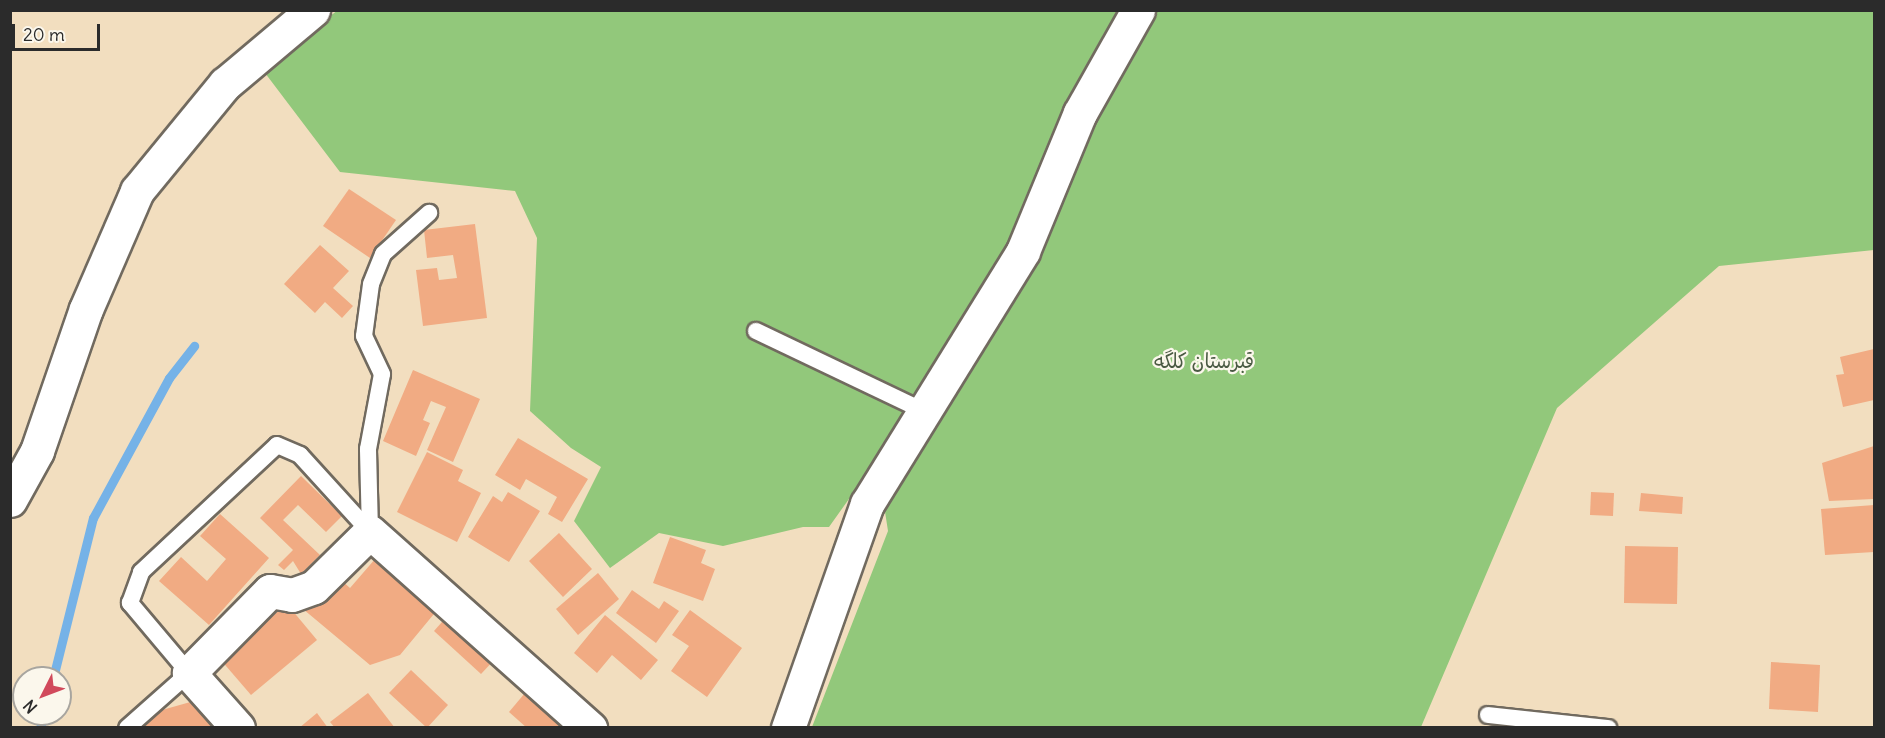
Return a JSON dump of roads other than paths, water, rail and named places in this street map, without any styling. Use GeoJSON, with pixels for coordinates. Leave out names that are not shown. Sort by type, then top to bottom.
{"type":"FeatureCollection","features":[{"type":"Feature","properties":{"kind":"street"},"geometry":{"type":"LineString","coordinates":[[10,500],[37,451],[86,309],[137,191],[225,84],[313,10]]}},
{"type":"Feature","properties":{"kind":"street"},"geometry":{"type":"LineString","coordinates":[[788,728],[867,504],[926,412],[1023,251],[1080,113],[1138,10]]}},
{"type":"Feature","properties":{"kind":"street"},"geometry":{"type":"LineString","coordinates":[[238,728],[189,673],[270,591],[292,596],[314,587],[370,532],[590,728]]}},
{"type":"Feature","properties":{"kind":"lane"},"geometry":{"type":"LineString","coordinates":[[370,532],[368,449],[382,374],[364,336],[371,284],[383,254],[429,213]]}},
{"type":"Feature","properties":{"kind":"lane"},"geometry":{"type":"LineString","coordinates":[[756,331],[926,412]]}},
{"type":"Feature","properties":{"kind":"lane"},"geometry":{"type":"LineString","coordinates":[[127,728],[189,673],[130,603],[141,572],[277,445],[300,455],[370,532]]}},
{"type":"Feature","properties":{"kind":"lane"},"geometry":{"type":"LineString","coordinates":[[1488,715],[1608,728]]}},
{"type":"Feature","properties":{"kind":"waterway"},"geometry":{"type":"LineString","coordinates":[[56,666],[93,518],[169,378],[194,346]]}},
{"type":"Feature","properties":{"kind":"park label","name":"قبرستان کلگه"},"geometry":{"type":"Point","coordinates":[1204,360]}}]}
